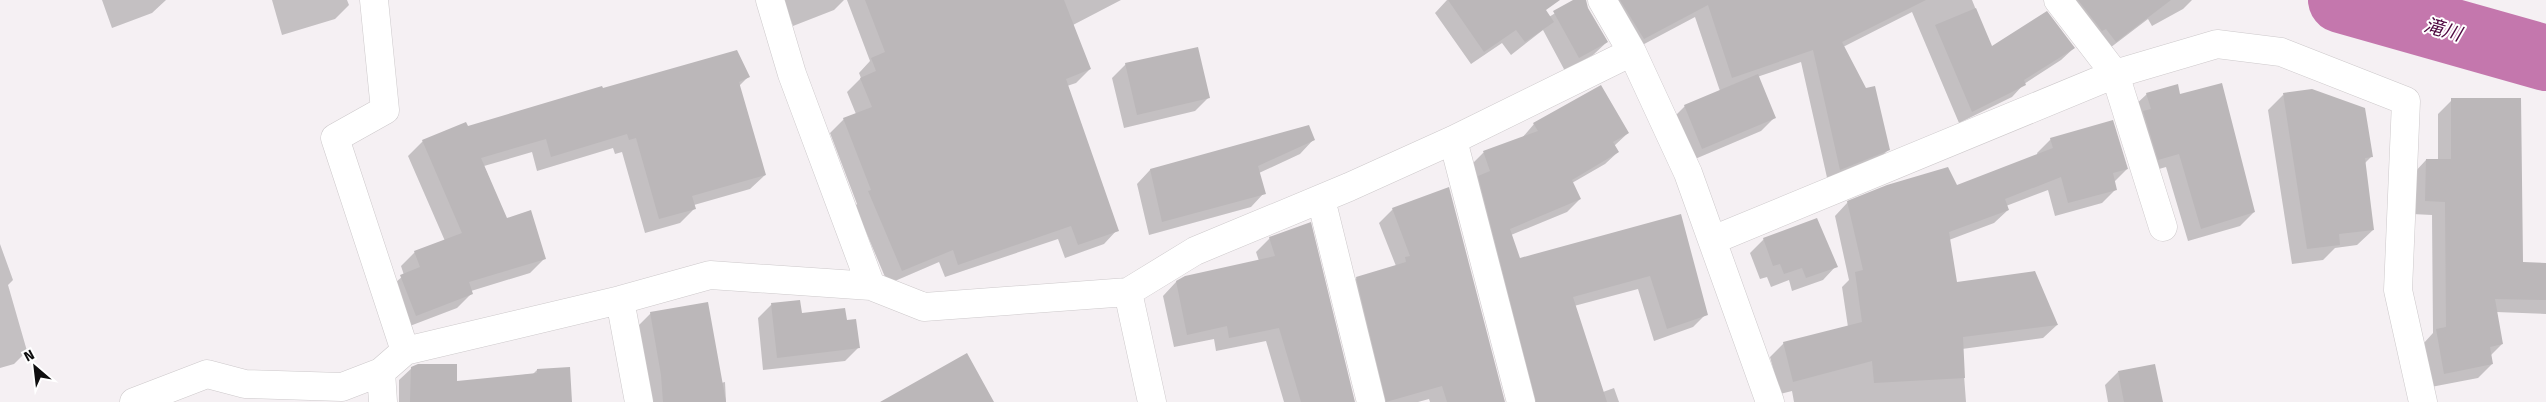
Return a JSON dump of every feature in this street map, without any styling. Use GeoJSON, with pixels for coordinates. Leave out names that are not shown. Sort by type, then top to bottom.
{"type":"FeatureCollection","features":[{"type":"Feature","properties":{"kind":"street"},"geometry":{"type":"LineString","coordinates":[[374,0],[385,110],[335,138],[405,351]]}},
{"type":"Feature","properties":{"kind":"street"},"geometry":{"type":"LineString","coordinates":[[770,0],[792,74],[871,286]]}},
{"type":"Feature","properties":{"kind":"street"},"geometry":{"type":"LineString","coordinates":[[1602,0],[1632,52],[1688,173],[1770,402]]}},
{"type":"Feature","properties":{"kind":"street"},"geometry":{"type":"LineString","coordinates":[[2058,0],[2116,74],[2164,227]]}},
{"type":"Feature","properties":{"kind":"street"},"geometry":{"type":"LineString","coordinates":[[1713,240],[2116,74],[2217,44],[2281,52],[2406,102],[2398,290],[2423,402]]}},
{"type":"Feature","properties":{"kind":"street"},"geometry":{"type":"LineString","coordinates":[[134,402],[207,374],[245,384],[342,387],[381,372],[405,351],[620,300],[710,275],[871,286],[924,307],[1128,292],[1195,252],[1453,140],[1632,52]]}},
{"type":"Feature","properties":{"kind":"street"},"geometry":{"type":"LineString","coordinates":[[1453,140],[1521,402]]}},
{"type":"Feature","properties":{"kind":"street"},"geometry":{"type":"LineString","coordinates":[[1320,198],[1371,402]]}},
{"type":"Feature","properties":{"kind":"street"},"geometry":{"type":"LineString","coordinates":[[1128,292],[1152,402]]}},
{"type":"Feature","properties":{"kind":"street"},"geometry":{"type":"LineString","coordinates":[[620,300],[638,402]]}},
{"type":"Feature","properties":{"kind":"street"},"geometry":{"type":"LineString","coordinates":[[381,372],[383,402]]}},
{"type":"Feature","properties":{"kind":"building"},"geometry":{"type":"Polygon","coordinates":[[[865,0],[1064,0],[1091,69],[1066,79],[1119,231],[1078,245],[1071,226],[958,265],[953,250],[902,271],[868,191],[871,190],[843,118],[872,107],[860,78],[876,71],[871,58],[885,52],[865,0]]]}},
{"type":"Feature","properties":{"kind":"building"},"geometry":{"type":"Polygon","coordinates":[[[1448,0],[1560,0],[1546,10],[1554,22],[1525,42],[1516,30],[1484,52],[1448,0]]]}},
{"type":"Feature","properties":{"kind":"building"},"geometry":{"type":"Polygon","coordinates":[[[1573,0],[1586,0],[1588,8],[1608,42],[1579,58],[1553,11],[1573,0]]]}},
{"type":"Feature","properties":{"kind":"building"},"geometry":{"type":"Polygon","coordinates":[[[1620,0],[1926,0],[1842,42],[1866,88],[1875,86],[1890,150],[1840,170],[1813,50],[1732,78],[1708,5],[1644,39],[1620,0]]]}},
{"type":"Feature","properties":{"kind":"building"},"geometry":{"type":"Polygon","coordinates":[[[2078,0],[2171,0],[2116,42],[2106,29],[2102,31],[2078,0]]]}},
{"type":"Feature","properties":{"kind":"building"},"geometry":{"type":"Polygon","coordinates":[[[1976,8],[1992,46],[2047,11],[2075,48],[2024,80],[2026,85],[1972,112],[1935,25],[1976,8]]]}},
{"type":"Feature","properties":{"kind":"building"},"geometry":{"type":"Polygon","coordinates":[[[1198,47],[1210,98],[1137,115],[1125,63],[1198,47]]]}},
{"type":"Feature","properties":{"kind":"building"},"geometry":{"type":"Polygon","coordinates":[[[737,50],[750,77],[739,82],[766,175],[692,196],[696,209],[659,219],[636,138],[629,140],[627,134],[551,157],[546,139],[481,158],[507,218],[531,210],[546,259],[469,282],[473,294],[416,316],[400,275],[420,267],[414,251],[462,233],[422,140],[466,122],[468,126],[602,86],[603,88],[737,50]]]}},
{"type":"Feature","properties":{"kind":"building"},"geometry":{"type":"Polygon","coordinates":[[[1758,74],[1776,118],[1702,149],[1684,105],[1758,74]]]}},
{"type":"Feature","properties":{"kind":"building"},"geometry":{"type":"Polygon","coordinates":[[[2222,83],[2255,212],[2201,229],[2179,154],[2158,160],[2143,111],[2151,109],[2146,93],[2178,84],[2180,94],[2222,83]]]}},
{"type":"Feature","properties":{"kind":"building"},"geometry":{"type":"Polygon","coordinates":[[[1601,85],[1629,133],[1613,142],[1619,152],[1572,180],[1581,199],[1510,229],[1520,258],[1681,214],[1708,315],[1667,329],[1650,276],[1573,297],[1607,402],[1536,402],[1478,176],[1490,171],[1483,151],[1538,131],[1533,123],[1601,85]]]}},
{"type":"Feature","properties":{"kind":"building"},"geometry":{"type":"Polygon","coordinates":[[[2312,89],[2365,108],[2373,157],[2365,158],[2374,230],[2339,234],[2340,245],[2307,249],[2283,93],[2312,89]]]}},
{"type":"Feature","properties":{"kind":"building"},"geometry":{"type":"Polygon","coordinates":[[[2451,98],[2521,98],[2523,262],[2546,263],[2546,300],[2495,299],[2503,344],[2490,347],[2493,364],[2444,374],[2436,329],[2446,327],[2445,202],[2425,201],[2426,159],[2451,159],[2451,98]]]}},
{"type":"Feature","properties":{"kind":"building"},"geometry":{"type":"Polygon","coordinates":[[[2113,120],[2128,169],[2113,173],[2117,190],[2068,203],[2061,177],[2005,199],[2009,210],[1949,232],[1957,282],[2035,271],[2058,325],[1963,337],[1965,378],[1874,383],[1872,361],[1793,382],[1783,342],[1862,322],[1855,272],[1863,270],[1847,201],[1887,185],[1948,167],[1957,185],[2053,148],[2050,138],[2113,120]]]}},
{"type":"Feature","properties":{"kind":"building"},"geometry":{"type":"Polygon","coordinates":[[[1309,125],[1315,140],[1258,166],[1266,194],[1162,222],[1150,169],[1309,125]]]}},
{"type":"Feature","properties":{"kind":"building"},"geometry":{"type":"Polygon","coordinates":[[[1449,187],[1505,402],[1447,402],[1442,386],[1386,402],[1356,277],[1406,262],[1405,257],[1410,256],[1392,208],[1449,187]]]}},
{"type":"Feature","properties":{"kind":"building"},"geometry":{"type":"Polygon","coordinates":[[[1817,218],[1838,267],[1806,278],[1802,268],[1784,274],[1780,264],[1773,266],[1763,238],[1817,218]]]}},
{"type":"Feature","properties":{"kind":"building"},"geometry":{"type":"Polygon","coordinates":[[[1311,222],[1355,402],[1301,402],[1279,328],[1229,338],[1227,326],[1187,335],[1176,281],[1185,276],[1275,256],[1269,237],[1311,222]]]}},
{"type":"Feature","properties":{"kind":"building"},"geometry":{"type":"Polygon","coordinates":[[[800,300],[802,313],[845,308],[847,320],[856,319],[860,348],[777,358],[771,303],[800,300]]]}},
{"type":"Feature","properties":{"kind":"building"},"geometry":{"type":"Polygon","coordinates":[[[708,302],[726,402],[663,402],[661,375],[650,312],[708,302]]]}},
{"type":"Feature","properties":{"kind":"building"},"geometry":{"type":"Polygon","coordinates":[[[967,353],[994,402],[880,402],[967,353]]]}},
{"type":"Feature","properties":{"kind":"building"},"geometry":{"type":"Polygon","coordinates":[[[418,364],[457,364],[457,381],[537,373],[537,369],[570,367],[572,402],[410,402],[411,367],[418,364]]]}},
{"type":"Feature","properties":{"kind":"building"},"geometry":{"type":"Polygon","coordinates":[[[2155,364],[2163,402],[2124,402],[2118,371],[2155,364]]]}},
{"type":"Feature","properties":{"kind":"waterway","name":"滝川"},"geometry":{"type":"LineString","coordinates":[[2341,0],[2546,58]]}}]}
